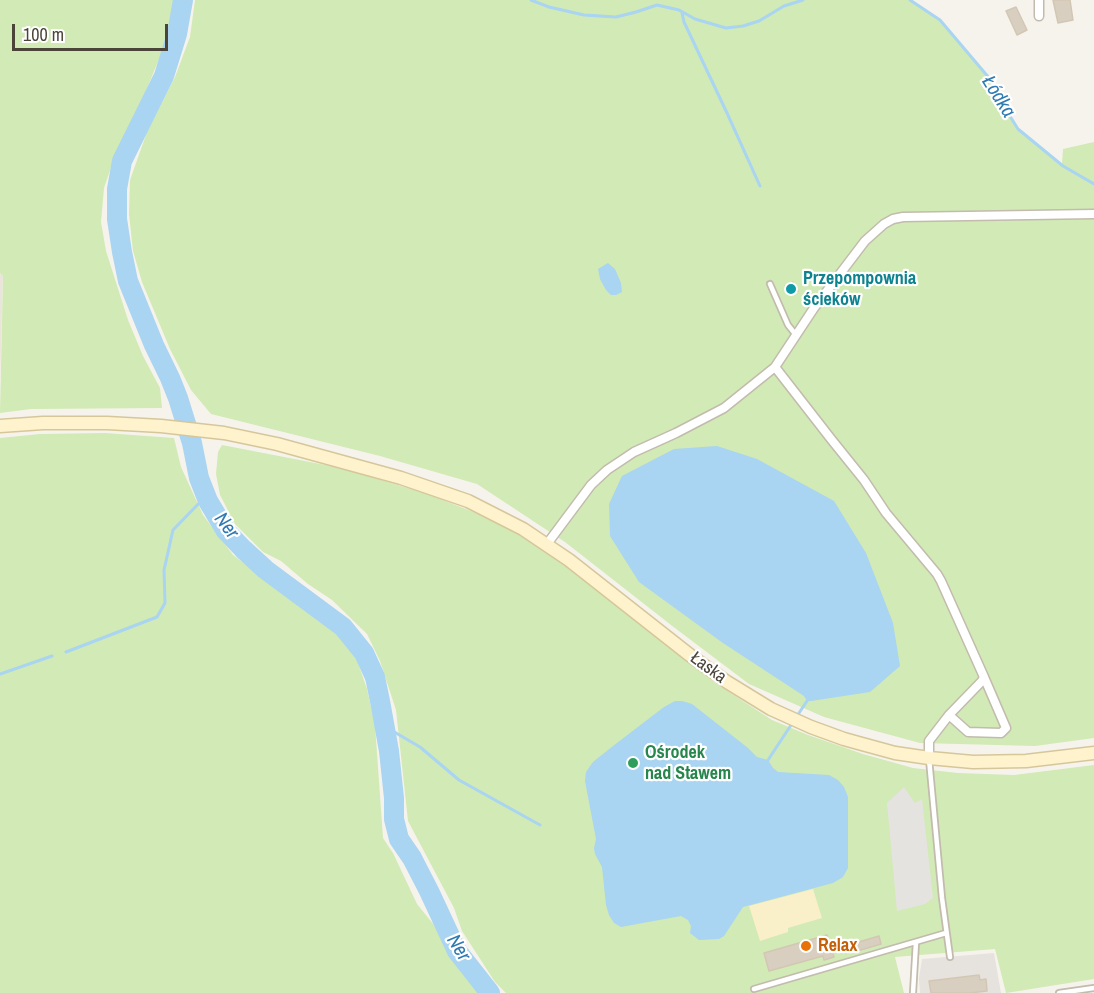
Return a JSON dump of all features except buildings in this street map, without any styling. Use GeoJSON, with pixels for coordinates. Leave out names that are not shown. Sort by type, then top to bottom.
{"type":"FeatureCollection","features":[{"type":"Feature","properties":{"kind":"main road","name":"Łaska"},"geometry":{"type":"LineString","coordinates":[[0,426],[66,423],[161,426],[224,433],[277,444],[360,466],[456,496],[509,521],[569,560],[707,668],[739,690],[808,726],[895,753],[929,754],[973,762],[1026,761],[1094,753]]}},
{"type":"Feature","properties":{"kind":"street"},"geometry":{"type":"LineString","coordinates":[[1039,0],[1039,16]]}},
{"type":"Feature","properties":{"kind":"street"},"geometry":{"type":"LineString","coordinates":[[547,544],[591,485],[607,470],[634,452],[724,408],[775,366],[814,308],[865,241],[884,224],[903,217],[1094,214]]}},
{"type":"Feature","properties":{"kind":"street"},"geometry":{"type":"LineString","coordinates":[[775,366],[864,480],[886,513],[941,581],[1006,728],[1001,733],[968,732],[949,716]]}},
{"type":"Feature","properties":{"kind":"street"},"geometry":{"type":"LineString","coordinates":[[929,754],[929,741],[984,676]]}},
{"type":"Feature","properties":{"kind":"lane"},"geometry":{"type":"LineString","coordinates":[[770,284],[788,325],[796,335]]}},
{"type":"Feature","properties":{"kind":"lane"},"geometry":{"type":"LineString","coordinates":[[929,754],[942,898],[950,957]]}},
{"type":"Feature","properties":{"kind":"lane"},"geometry":{"type":"LineString","coordinates":[[754,989],[946,933]]}},
{"type":"Feature","properties":{"kind":"lane"},"geometry":{"type":"LineString","coordinates":[[913,993],[916,942]]}},
{"type":"Feature","properties":{"kind":"lane"},"geometry":{"type":"LineString","coordinates":[[1059,993],[1094,988]]}},
{"type":"Feature","properties":{"kind":"shaded area"},"geometry":{"type":"Polygon","coordinates":[[[0,273],[3,276],[0,382],[0,273]]]}},
{"type":"Feature","properties":{"kind":"shaded area"},"geometry":{"type":"Polygon","coordinates":[[[904,787],[915,803],[922,799],[933,898],[925,904],[897,911],[887,803],[904,787]]]}},
{"type":"Feature","properties":{"kind":"shaded area"},"geometry":{"type":"Polygon","coordinates":[[[994,953],[1001,993],[920,993],[919,978],[922,959],[994,953]]]}},
{"type":"Feature","properties":{"kind":"green space"},"geometry":{"type":"Polygon","coordinates":[[[0,0],[174,0],[169,35],[115,156],[104,188],[101,222],[106,251],[128,320],[160,388],[162,408],[31,409],[0,413],[3,276],[0,273],[0,0]]]}},
{"type":"Feature","properties":{"kind":"green space"},"geometry":{"type":"Polygon","coordinates":[[[195,0],[910,0],[940,20],[990,79],[998,97],[1018,129],[1062,165],[1063,149],[1094,142],[1094,738],[1035,746],[920,743],[824,717],[749,684],[565,542],[477,484],[380,456],[211,414],[191,390],[170,349],[142,282],[133,251],[129,214],[130,180],[147,132],[175,77],[190,37],[195,0]]]}},
{"type":"Feature","properties":{"kind":"green space"},"geometry":{"type":"Polygon","coordinates":[[[105,433],[174,438],[181,467],[203,515],[233,555],[296,602],[323,618],[341,637],[357,660],[367,689],[375,725],[383,838],[393,853],[417,904],[434,925],[452,956],[479,993],[0,993],[0,438],[40,434],[105,433]]]}},
{"type":"Feature","properties":{"kind":"green space","name":"Ośrodek nad Stawem"},"geometry":{"type":"Polygon","coordinates":[[[222,445],[341,468],[427,494],[521,534],[654,632],[715,683],[772,720],[808,735],[913,768],[958,773],[1014,775],[1094,765],[1094,979],[1006,993],[995,949],[895,957],[904,993],[506,993],[495,982],[462,931],[454,908],[408,821],[396,710],[380,661],[367,634],[332,600],[308,584],[281,561],[263,552],[235,524],[220,495],[216,474],[218,452],[222,445]]]}},
{"type":"Feature","properties":{"kind":"sand"},"geometry":{"type":"Polygon","coordinates":[[[813,889],[822,918],[788,928],[788,932],[760,941],[749,906],[813,889]]]}},
{"type":"Feature","properties":{"kind":"water"},"geometry":{"type":"Polygon","coordinates":[[[608,263],[615,269],[621,283],[622,292],[616,295],[611,295],[606,290],[600,279],[598,269],[608,263]]]}},
{"type":"Feature","properties":{"kind":"water"},"geometry":{"type":"Polygon","coordinates":[[[717,446],[757,459],[834,501],[866,553],[893,623],[900,666],[870,692],[807,701],[804,696],[723,643],[639,582],[610,536],[609,504],[622,476],[674,449],[717,446]]]}},
{"type":"Feature","properties":{"kind":"water"},"geometry":{"type":"Polygon","coordinates":[[[675,701],[692,704],[757,757],[768,760],[778,772],[829,775],[838,780],[848,797],[848,868],[843,877],[833,883],[743,907],[724,936],[719,939],[699,940],[690,933],[691,926],[688,920],[681,916],[621,927],[614,923],[606,905],[602,867],[595,854],[596,839],[585,781],[586,772],[593,762],[613,746],[675,701]]]}},
{"type":"Feature","properties":{"kind":"waterway","name":"Ner"},"geometry":{"type":"LineString","coordinates":[[183,0],[177,34],[164,76],[122,161],[117,189],[117,219],[128,281],[178,398],[192,443],[199,478],[208,501],[226,531],[266,570],[343,627],[364,653],[375,677],[380,701],[389,751],[394,819],[399,839],[412,858],[457,951],[490,993]]}},
{"type":"Feature","properties":{"kind":"waterway","name":"Łódka"},"geometry":{"type":"LineString","coordinates":[[531,0],[549,7],[584,15],[616,17],[657,5],[679,10],[695,19],[726,28],[759,21],[784,6],[803,0]]}},
{"type":"Feature","properties":{"kind":"waterway","name":"Łódka"},"geometry":{"type":"LineString","coordinates":[[910,0],[940,20],[990,79],[998,97],[1018,129],[1063,166],[1094,184]]}},
{"type":"Feature","properties":{"kind":"waterway"},"geometry":{"type":"LineString","coordinates":[[682,13],[684,22],[760,186]]}},
{"type":"Feature","properties":{"kind":"waterway"},"geometry":{"type":"LineString","coordinates":[[66,652],[157,617],[165,603],[164,570],[173,530],[206,496]]}},
{"type":"Feature","properties":{"kind":"waterway"},"geometry":{"type":"LineString","coordinates":[[0,674],[52,656]]}},
{"type":"Feature","properties":{"kind":"waterway"},"geometry":{"type":"LineString","coordinates":[[797,716],[807,701]]}},
{"type":"Feature","properties":{"kind":"waterway"},"geometry":{"type":"LineString","coordinates":[[768,760],[793,722]]}},
{"type":"Feature","properties":{"kind":"waterway"},"geometry":{"type":"LineString","coordinates":[[384,726],[420,747],[459,780],[540,825]]}},
{"type":"Feature","properties":{"kind":"place","name":"Przepompownia ścieków"},"geometry":{"type":"Point","coordinates":[791,289]}},
{"type":"Feature","properties":{"kind":"place","name":"Ośrodek nad Stawem"},"geometry":{"type":"Point","coordinates":[633,763]}},
{"type":"Feature","properties":{"kind":"place","name":"Relax"},"geometry":{"type":"Point","coordinates":[806,946]}}]}
